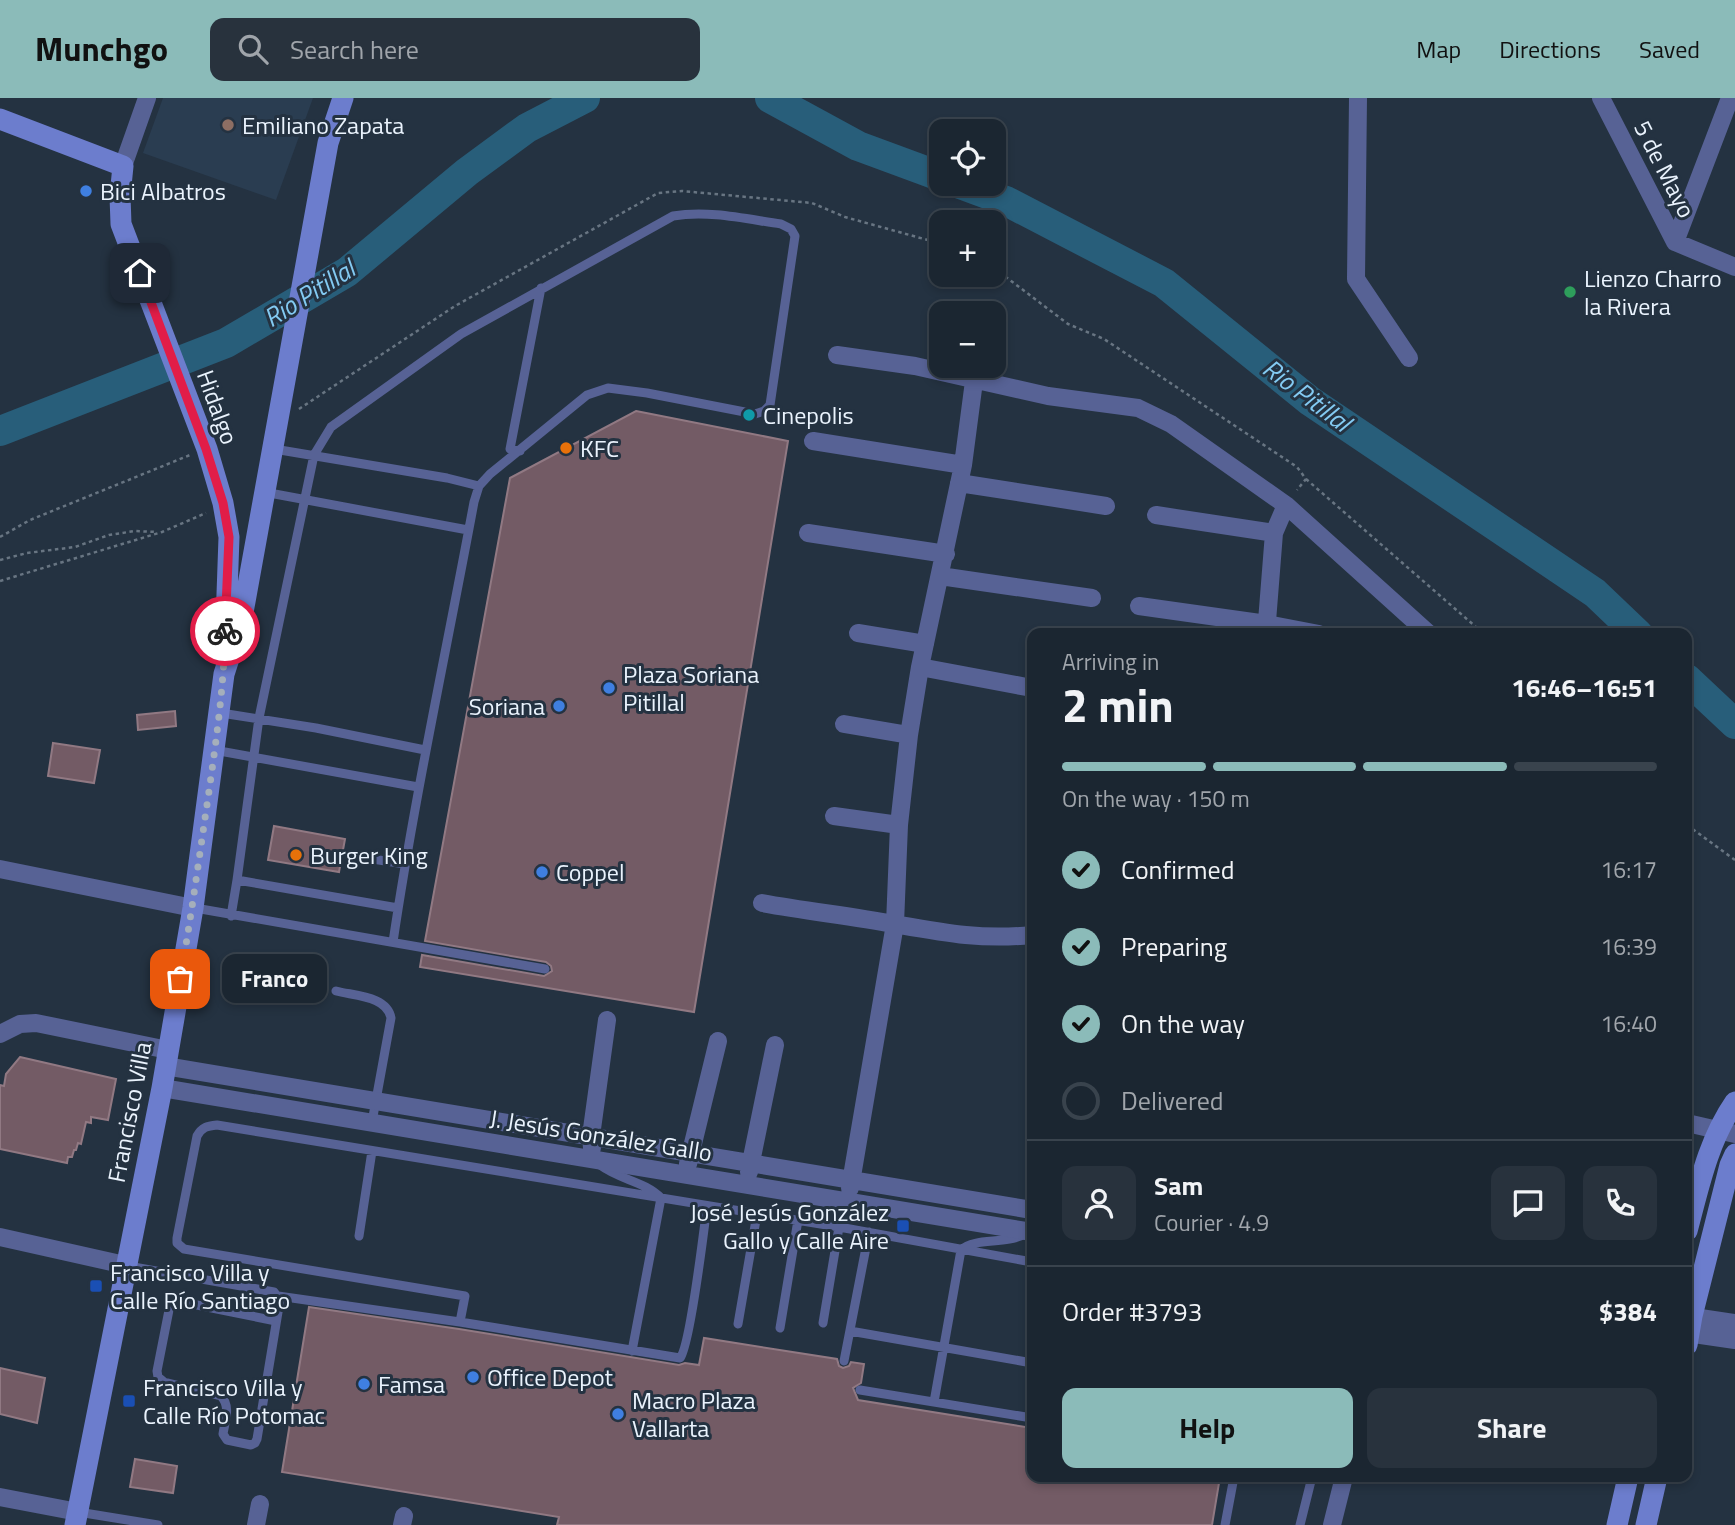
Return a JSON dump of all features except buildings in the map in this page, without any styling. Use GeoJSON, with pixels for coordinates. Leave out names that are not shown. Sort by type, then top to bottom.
{"type":"FeatureCollection","features":[{"type":"Feature","properties":{"kind":"street"},"geometry":{"type":"LineString","coordinates":[[0,119],[123,166],[147,98]]}},
{"type":"Feature","properties":{"kind":"street"},"geometry":{"type":"LineString","coordinates":[[264,492],[328,143],[343,98]]}},
{"type":"Feature","properties":{"kind":"street"},"geometry":{"type":"LineString","coordinates":[[1358,98],[1356,279],[1409,358]]}},
{"type":"Feature","properties":{"kind":"street","name":"5 de Mayo"},"geometry":{"type":"LineString","coordinates":[[1601,98],[1675,242],[1735,267]]}},
{"type":"Feature","properties":{"kind":"street"},"geometry":{"type":"LineString","coordinates":[[1675,242],[1730,98]]}},
{"type":"Feature","properties":{"kind":"street","name":"Hidalgo"},"geometry":{"type":"LineString","coordinates":[[123,166],[121,224],[197,424],[223,503],[229,537],[225,674]]}},
{"type":"Feature","properties":{"kind":"street"},"geometry":{"type":"LineString","coordinates":[[837,355],[929,367]]}},
{"type":"Feature","properties":{"kind":"street"},"geometry":{"type":"LineString","coordinates":[[848,1203],[895,924],[899,825],[909,735],[920,667],[963,465],[974,378]]}},
{"type":"Feature","properties":{"kind":"street"},"geometry":{"type":"LineString","coordinates":[[993,378],[1048,396],[1138,408],[1171,424],[1286,505],[1422,628]]}},
{"type":"Feature","properties":{"kind":"street"},"geometry":{"type":"LineString","coordinates":[[813,441],[963,465]]}},
{"type":"Feature","properties":{"kind":"street"},"geometry":{"type":"LineString","coordinates":[[959,483],[1106,506]]}},
{"type":"Feature","properties":{"kind":"street","name":"Francisco Villa"},"geometry":{"type":"LineString","coordinates":[[77,1518],[162,1088],[193,908],[225,674],[242,618],[264,492]]}},
{"type":"Feature","properties":{"kind":"street"},"geometry":{"type":"LineString","coordinates":[[1267,628],[1275,533],[1286,505]]}},
{"type":"Feature","properties":{"kind":"street"},"geometry":{"type":"LineString","coordinates":[[1156,515],[1275,533]]}},
{"type":"Feature","properties":{"kind":"street"},"geometry":{"type":"LineString","coordinates":[[808,533],[946,554]]}},
{"type":"Feature","properties":{"kind":"street"},"geometry":{"type":"LineString","coordinates":[[940,576],[1091,598]]}},
{"type":"Feature","properties":{"kind":"street"},"geometry":{"type":"LineString","coordinates":[[1139,606],[1261,628]]}},
{"type":"Feature","properties":{"kind":"street"},"geometry":{"type":"LineString","coordinates":[[858,633],[925,644]]}},
{"type":"Feature","properties":{"kind":"street"},"geometry":{"type":"LineString","coordinates":[[920,667],[1027,687]]}},
{"type":"Feature","properties":{"kind":"street"},"geometry":{"type":"LineString","coordinates":[[844,724],[909,735]]}},
{"type":"Feature","properties":{"kind":"street"},"geometry":{"type":"LineString","coordinates":[[834,816],[899,825]]}},
{"type":"Feature","properties":{"kind":"street"},"geometry":{"type":"LineString","coordinates":[[0,869],[193,908]]}},
{"type":"Feature","properties":{"kind":"street"},"geometry":{"type":"LineString","coordinates":[[762,903],[935,933],[997,939],[1027,936]]}},
{"type":"Feature","properties":{"kind":"street"},"geometry":{"type":"LineString","coordinates":[[592,1159],[591,1136],[607,1020]]}},
{"type":"Feature","properties":{"kind":"street","name":"J. Jesús González Gallo"},"geometry":{"type":"LineString","coordinates":[[0,1034],[20,1024],[36,1023],[167,1058],[375,1102],[1027,1209]]}},
{"type":"Feature","properties":{"kind":"street"},"geometry":{"type":"LineString","coordinates":[[686,1174],[718,1041]]}},
{"type":"Feature","properties":{"kind":"street"},"geometry":{"type":"LineString","coordinates":[[747,1183],[775,1045]]}},
{"type":"Feature","properties":{"kind":"street","name":"J. Jesús González Gallo"},"geometry":{"type":"LineString","coordinates":[[162,1088],[747,1183],[848,1203],[1027,1227]]}},
{"type":"Feature","properties":{"kind":"street"},"geometry":{"type":"LineString","coordinates":[[1692,1212],[1707,1157],[1726,1132],[1735,1102]]}},
{"type":"Feature","properties":{"kind":"street"},"geometry":{"type":"LineString","coordinates":[[1692,1124],[1726,1132]]}},
{"type":"Feature","properties":{"kind":"street"},"geometry":{"type":"LineString","coordinates":[[1692,1318],[1735,1154]]}},
{"type":"Feature","properties":{"kind":"street"},"geometry":{"type":"LineString","coordinates":[[0,1237],[125,1265]]}},
{"type":"Feature","properties":{"kind":"street"},"geometry":{"type":"LineString","coordinates":[[1692,1329],[1735,1323]]}},
{"type":"Feature","properties":{"kind":"street"},"geometry":{"type":"LineString","coordinates":[[1692,1330],[1735,1340]]}},
{"type":"Feature","properties":{"kind":"street"},"geometry":{"type":"LineString","coordinates":[[1332,1525],[1343,1482]]}},
{"type":"Feature","properties":{"kind":"street"},"geometry":{"type":"LineString","coordinates":[[1617,1525],[1627,1482]]}},
{"type":"Feature","properties":{"kind":"street"},"geometry":{"type":"LineString","coordinates":[[1646,1525],[1656,1482]]}},
{"type":"Feature","properties":{"kind":"street"},"geometry":{"type":"LineString","coordinates":[[0,1497],[77,1518]]}},
{"type":"Feature","properties":{"kind":"street"},"geometry":{"type":"LineString","coordinates":[[256,1525],[260,1504]]}},
{"type":"Feature","properties":{"kind":"lane"},"geometry":{"type":"LineString","coordinates":[[231,916],[259,718],[314,455],[331,427],[461,334],[673,216],[709,214],[781,224],[795,236],[770,405],[764,411],[755,414],[608,388],[587,395],[479,486],[418,787],[393,942]]}},
{"type":"Feature","properties":{"kind":"lane"},"geometry":{"type":"LineString","coordinates":[[520,452],[510,449],[541,288]]}},
{"type":"Feature","properties":{"kind":"lane"},"geometry":{"type":"LineString","coordinates":[[272,449],[447,478],[479,486]]}},
{"type":"Feature","properties":{"kind":"lane"},"geometry":{"type":"LineString","coordinates":[[264,492],[468,530]]}},
{"type":"Feature","properties":{"kind":"lane"},"geometry":{"type":"LineString","coordinates":[[220,713],[425,750]]}},
{"type":"Feature","properties":{"kind":"lane"},"geometry":{"type":"LineString","coordinates":[[214,750],[418,787]]}},
{"type":"Feature","properties":{"kind":"lane"},"geometry":{"type":"LineString","coordinates":[[366,858],[405,864]]}},
{"type":"Feature","properties":{"kind":"lane"},"geometry":{"type":"LineString","coordinates":[[237,880],[398,908]]}},
{"type":"Feature","properties":{"kind":"lane"},"geometry":{"type":"LineString","coordinates":[[193,908],[545,969]]}},
{"type":"Feature","properties":{"kind":"lane"},"geometry":{"type":"LineString","coordinates":[[336,991],[382,1002],[389,1010],[391,1018],[372,1122]]}},
{"type":"Feature","properties":{"kind":"lane"},"geometry":{"type":"LineString","coordinates":[[460,1322],[465,1296],[184,1249],[177,1242],[197,1136],[201,1129],[209,1126],[372,1151],[798,1220],[1027,1261]]}},
{"type":"Feature","properties":{"kind":"lane"},"geometry":{"type":"LineString","coordinates":[[359,1236],[372,1151]]}},
{"type":"Feature","properties":{"kind":"lane"},"geometry":{"type":"LineString","coordinates":[[592,1159],[619,1177],[653,1189],[662,1198]]}},
{"type":"Feature","properties":{"kind":"lane"},"geometry":{"type":"LineString","coordinates":[[632,1351],[662,1198]]}},
{"type":"Feature","properties":{"kind":"lane"},"geometry":{"type":"LineString","coordinates":[[125,1265],[274,1292],[278,1296],[460,1322],[678,1358],[684,1355],[707,1206]]}},
{"type":"Feature","properties":{"kind":"lane"},"geometry":{"type":"LineString","coordinates":[[738,1324],[757,1214]]}},
{"type":"Feature","properties":{"kind":"lane"},"geometry":{"type":"LineString","coordinates":[[780,1328],[798,1220]]}},
{"type":"Feature","properties":{"kind":"lane"},"geometry":{"type":"LineString","coordinates":[[823,1324],[839,1227]]}},
{"type":"Feature","properties":{"kind":"lane"},"geometry":{"type":"LineString","coordinates":[[934,1402],[961,1250],[971,1243],[1009,1241],[1027,1230]]}},
{"type":"Feature","properties":{"kind":"lane"},"geometry":{"type":"LineString","coordinates":[[844,1361],[869,1232]]}},
{"type":"Feature","properties":{"kind":"lane"},"geometry":{"type":"LineString","coordinates":[[276,1321],[173,1302],[157,1371],[158,1377],[164,1382],[221,1396],[227,1404],[224,1437],[251,1445],[255,1443],[276,1321],[278,1296]]}},
{"type":"Feature","properties":{"kind":"lane"},"geometry":{"type":"LineString","coordinates":[[850,1331],[1027,1362]]}},
{"type":"Feature","properties":{"kind":"lane"},"geometry":{"type":"LineString","coordinates":[[860,1390],[1027,1417]]}},
{"type":"Feature","properties":{"kind":"lane"},"geometry":{"type":"LineString","coordinates":[[1225,1525],[1233,1482]]}},
{"type":"Feature","properties":{"kind":"lane"},"geometry":{"type":"LineString","coordinates":[[1300,1525],[1311,1482]]}},
{"type":"Feature","properties":{"kind":"lane"},"geometry":{"type":"LineString","coordinates":[[77,1518],[158,1525]]}},
{"type":"Feature","properties":{"kind":"path"},"geometry":{"type":"LineString","coordinates":[[812,203],[845,217],[929,240]]}},
{"type":"Feature","properties":{"kind":"path"},"geometry":{"type":"LineString","coordinates":[[1006,277],[1068,324],[1104,339],[1297,467],[1306,479],[1476,628]]}},
{"type":"Feature","properties":{"kind":"path"},"geometry":{"type":"LineString","coordinates":[[0,537],[30,520],[206,449]]}},
{"type":"Feature","properties":{"kind":"path"},"geometry":{"type":"LineString","coordinates":[[1286,505],[1306,479]]}},
{"type":"Feature","properties":{"kind":"path"},"geometry":{"type":"LineString","coordinates":[[0,582],[162,532],[194,520],[223,503]]}},
{"type":"Feature","properties":{"kind":"path"},"geometry":{"type":"LineString","coordinates":[[0,560],[27,552],[75,547],[109,535],[135,531],[162,532]]}},
{"type":"Feature","properties":{"kind":"path"},"geometry":{"type":"LineString","coordinates":[[1692,829],[1735,860]]}},
{"type":"Feature","properties":{"kind":"shaded area","name":"Emiliano Zapata"},"geometry":{"type":"Polygon","coordinates":[[[163,98],[313,98],[276,200],[143,153],[163,98]]]}},
{"type":"Feature","properties":{"kind":"waterway","name":"Rio Pitillal"},"geometry":{"type":"LineString","coordinates":[[0,431],[226,343],[347,272],[467,172],[527,128],[585,98]]}},
{"type":"Feature","properties":{"kind":"waterway","name":"Rio Pitillal"},"geometry":{"type":"LineString","coordinates":[[770,98],[858,146],[929,172]]}},
{"type":"Feature","properties":{"kind":"waterway","name":"Rio Pitillal"},"geometry":{"type":"LineString","coordinates":[[992,196],[1164,283],[1310,401],[1595,593],[1632,628]]}},
{"type":"Feature","properties":{"kind":"waterway","name":"Rio Pitillal"},"geometry":{"type":"LineString","coordinates":[[1692,684],[1735,724]]}},
{"type":"Feature","properties":{"kind":"way so far"},"geometry":{"type":"LineString","coordinates":[[180,979],[193,908],[220,713],[225,674],[225,631]]}},
{"type":"Feature","properties":{"kind":"place","name":"Emiliano Zapata"},"geometry":{"type":"Point","coordinates":[228,125]}},
{"type":"Feature","properties":{"kind":"place","name":"Bici Albatros"},"geometry":{"type":"Point","coordinates":[86,191]}},
{"type":"Feature","properties":{"kind":"place","name":"Lienzo Charro la Rivera"},"geometry":{"type":"Point","coordinates":[1570,292]}},
{"type":"Feature","properties":{"kind":"place","name":"Cinepolis"},"geometry":{"type":"Point","coordinates":[749,415]}},
{"type":"Feature","properties":{"kind":"place","name":"KFC"},"geometry":{"type":"Point","coordinates":[566,448]}},
{"type":"Feature","properties":{"kind":"place","name":"Plaza Soriana Pitillal"},"geometry":{"type":"Point","coordinates":[609,688]}},
{"type":"Feature","properties":{"kind":"place","name":"Soriana"},"geometry":{"type":"Point","coordinates":[559,706]}},
{"type":"Feature","properties":{"kind":"place","name":"Burger King"},"geometry":{"type":"Point","coordinates":[296,855]}},
{"type":"Feature","properties":{"kind":"place","name":"Coppel"},"geometry":{"type":"Point","coordinates":[542,872]}},
{"type":"Feature","properties":{"kind":"place","name":"Franco"},"geometry":{"type":"Point","coordinates":[180,979]}},
{"type":"Feature","properties":{"kind":"place","name":"José Jesús González Gallo y Calle Aire"},"geometry":{"type":"Point","coordinates":[903,1226]}},
{"type":"Feature","properties":{"kind":"place","name":"Francisco Villa y Calle Río Santiago"},"geometry":{"type":"Point","coordinates":[96,1286]}},
{"type":"Feature","properties":{"kind":"place","name":"Office Depot"},"geometry":{"type":"Point","coordinates":[473,1377]}},
{"type":"Feature","properties":{"kind":"place","name":"Famsa"},"geometry":{"type":"Point","coordinates":[364,1384]}},
{"type":"Feature","properties":{"kind":"place","name":"Francisco Villa y Calle Río Potomac"},"geometry":{"type":"Point","coordinates":[129,1401]}},
{"type":"Feature","properties":{"kind":"place","name":"Macro Plaza Vallarta"},"geometry":{"type":"Point","coordinates":[618,1414]}},
{"type":"Feature","properties":{"kind":"route"},"geometry":{"type":"LineString","coordinates":[[140,273],[206,449],[223,503],[229,537],[225,631]]}}]}
